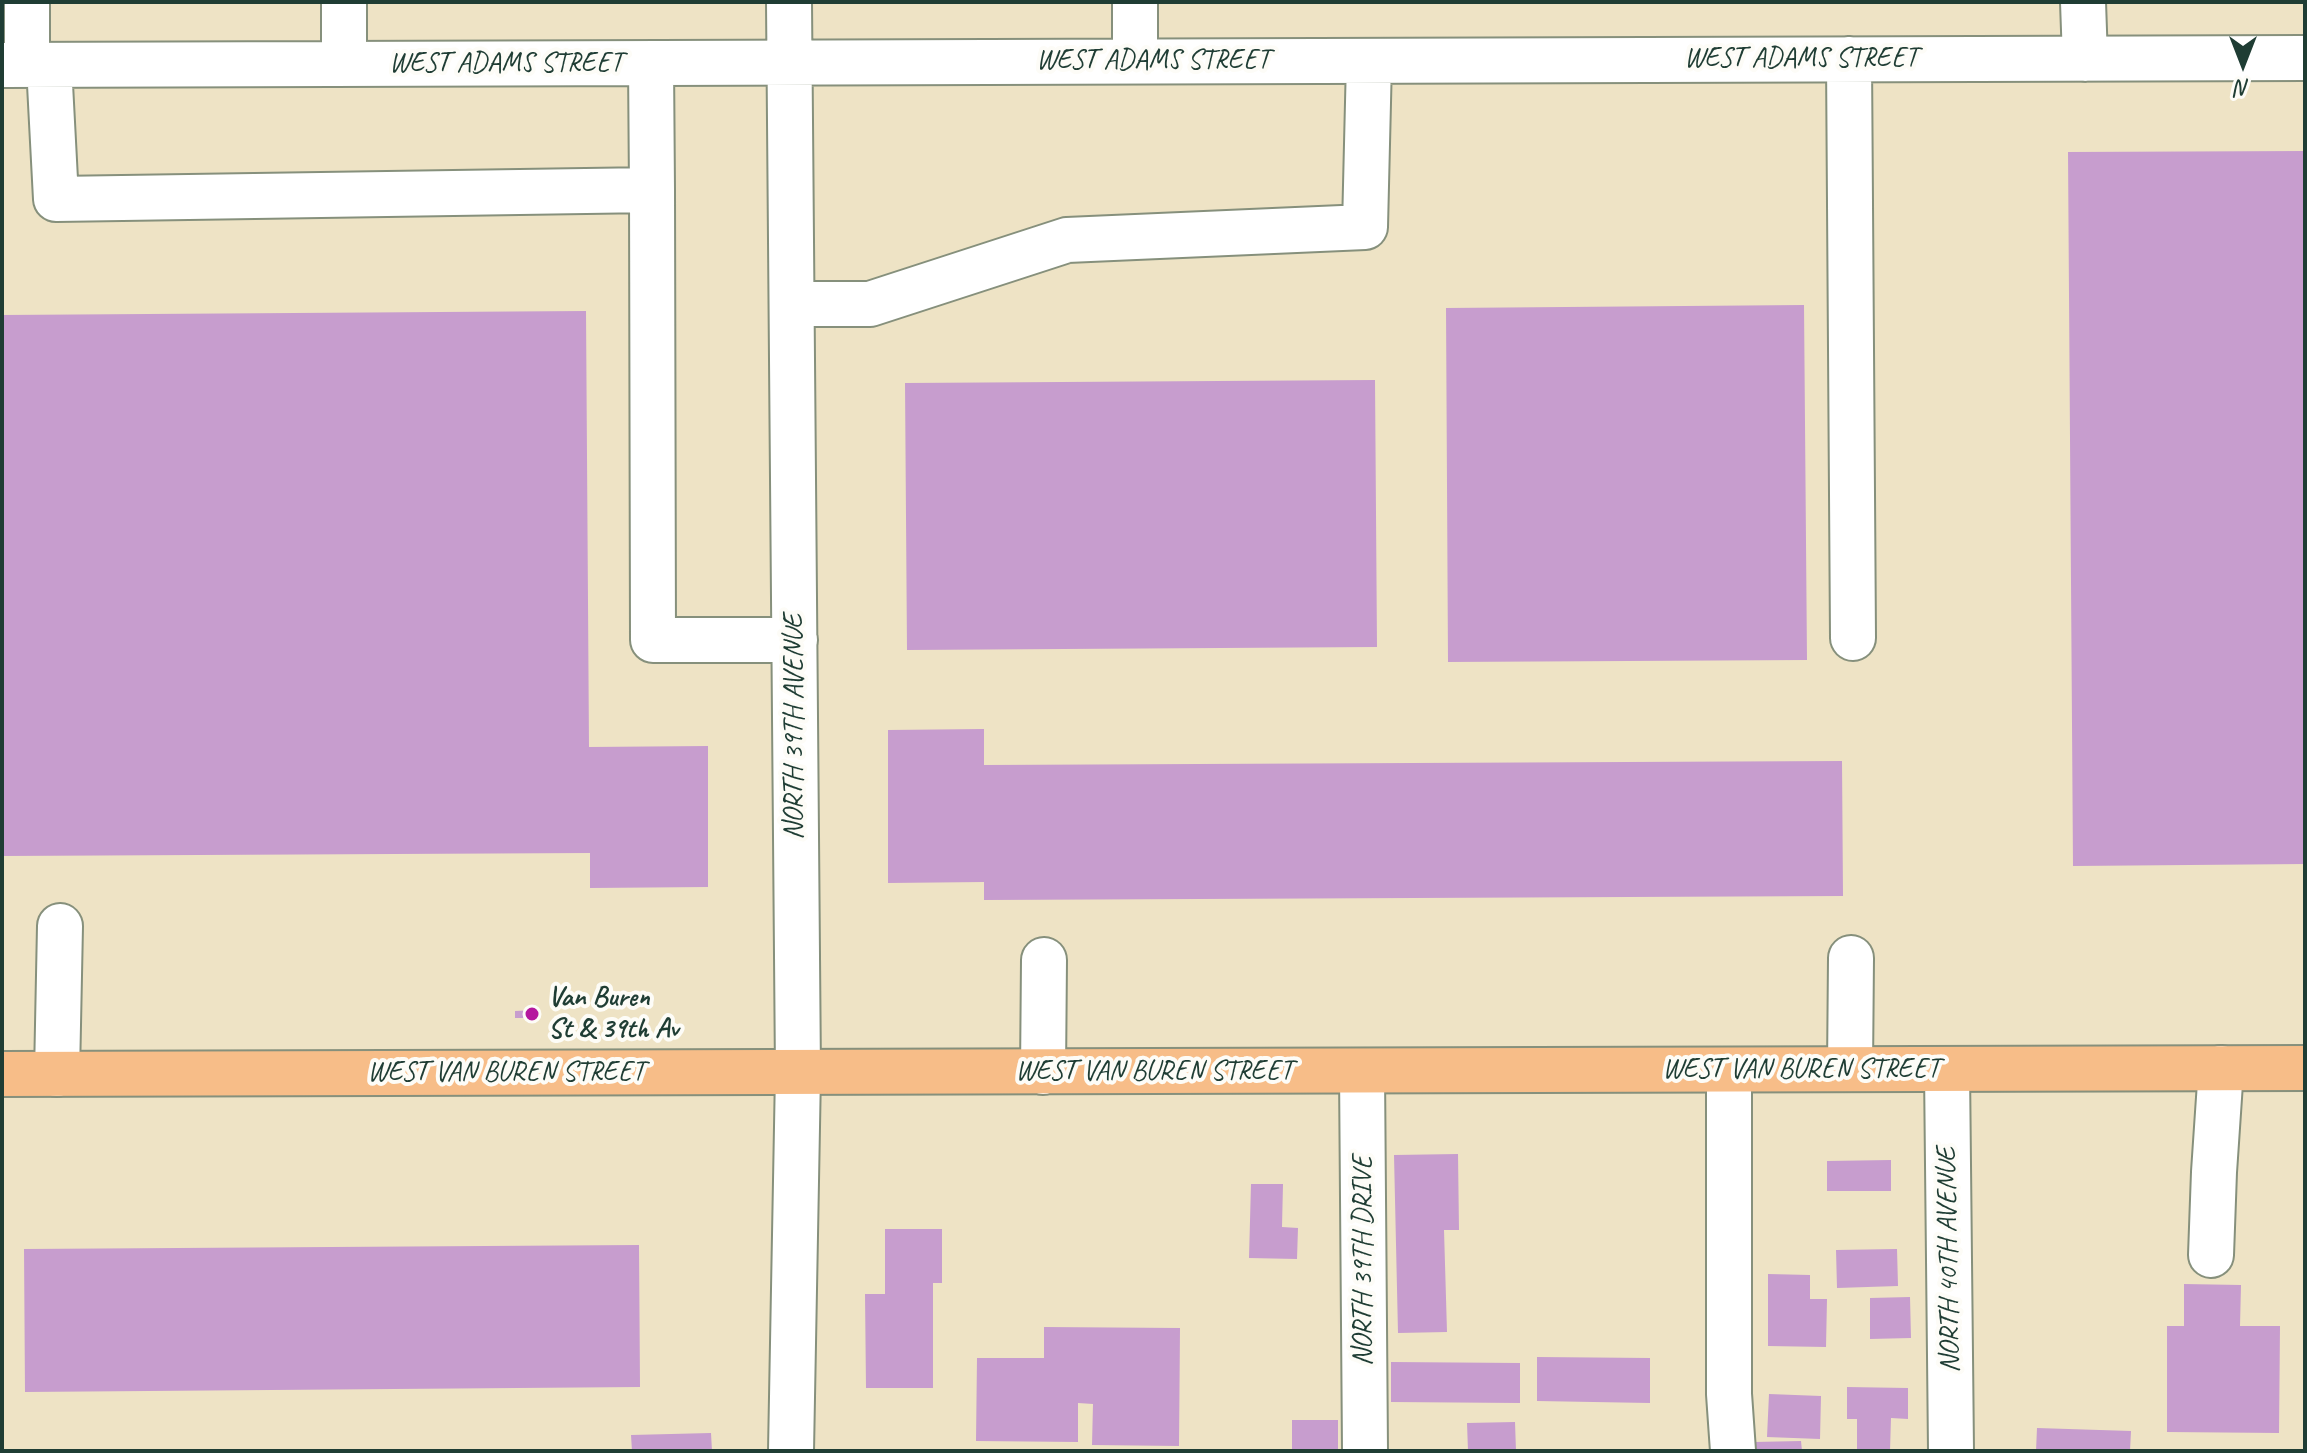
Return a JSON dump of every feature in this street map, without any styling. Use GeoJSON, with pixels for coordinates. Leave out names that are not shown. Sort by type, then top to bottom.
{"type":"FeatureCollection","features":[{"type":"Feature","properties":{"kind":"main road","name":"WEST VAN BUREN STREET"},"geometry":{"type":"LineString","coordinates":[[2,1074],[2305,1068]]}},
{"type":"Feature","properties":{"kind":"street"},"geometry":{"type":"LineString","coordinates":[[27,2],[26,65],[56,199],[652,190]]}},
{"type":"Feature","properties":{"kind":"street"},"geometry":{"type":"LineString","coordinates":[[344,2],[344,64]]}},
{"type":"Feature","properties":{"kind":"street","name":"NORTH 39TH AVENUE"},"geometry":{"type":"LineString","coordinates":[[789,2],[798,1073],[791,1451]]}},
{"type":"Feature","properties":{"kind":"street"},"geometry":{"type":"LineString","coordinates":[[1135,2],[1135,61]]}},
{"type":"Feature","properties":{"kind":"street"},"geometry":{"type":"LineString","coordinates":[[2083,2],[2085,59]]}},
{"type":"Feature","properties":{"kind":"street","name":"WEST ADAMS STREET"},"geometry":{"type":"LineString","coordinates":[[26,65],[2305,58]]}},
{"type":"Feature","properties":{"kind":"street"},"geometry":{"type":"LineString","coordinates":[[1849,59],[1853,638]]}},
{"type":"Feature","properties":{"kind":"street"},"geometry":{"type":"LineString","coordinates":[[792,304],[870,304],[1067,240],[1365,227],[1369,61]]}},
{"type":"Feature","properties":{"kind":"street"},"geometry":{"type":"LineString","coordinates":[[651,63],[653,640],[795,640]]}},
{"type":"Feature","properties":{"kind":"street"},"geometry":{"type":"LineString","coordinates":[[57,1074],[60,926]]}},
{"type":"Feature","properties":{"kind":"street"},"geometry":{"type":"LineString","coordinates":[[1850,1069],[1851,958]]}},
{"type":"Feature","properties":{"kind":"street"},"geometry":{"type":"LineString","coordinates":[[1043,1072],[1044,960]]}},
{"type":"Feature","properties":{"kind":"street"},"geometry":{"type":"LineString","coordinates":[[2211,1255],[2221,1068]]}},
{"type":"Feature","properties":{"kind":"street","name":"NORTH 40TH AVENUE"},"geometry":{"type":"LineString","coordinates":[[1947,1069],[1951,1451]]}},
{"type":"Feature","properties":{"kind":"street"},"geometry":{"type":"LineString","coordinates":[[1729,1070],[1729,1394],[1733,1451]]}},
{"type":"Feature","properties":{"kind":"street","name":"NORTH 39TH DRIVE"},"geometry":{"type":"LineString","coordinates":[[1362,1071],[1365,1451]]}},
{"type":"Feature","properties":{"kind":"building"},"geometry":{"type":"Polygon","coordinates":[[[2305,151],[2305,864],[2073,866],[2068,152],[2305,151]]]}},
{"type":"Feature","properties":{"kind":"building"},"geometry":{"type":"Polygon","coordinates":[[[1804,305],[1807,660],[1448,662],[1446,308],[1804,305]]]}},
{"type":"Feature","properties":{"kind":"building"},"geometry":{"type":"Polygon","coordinates":[[[586,311],[589,747],[708,746],[708,887],[590,888],[590,853],[2,856],[2,315],[586,311]]]}},
{"type":"Feature","properties":{"kind":"building"},"geometry":{"type":"Polygon","coordinates":[[[1375,380],[1377,647],[907,650],[905,383],[1375,380]]]}},
{"type":"Feature","properties":{"kind":"building"},"geometry":{"type":"Polygon","coordinates":[[[984,729],[984,765],[1842,761],[1843,896],[984,900],[984,882],[888,883],[888,730],[984,729]]]}},
{"type":"Feature","properties":{"kind":"building"},"geometry":{"type":"Polygon","coordinates":[[[537,1010],[537,1018],[515,1018],[515,1011],[537,1010]]]}},
{"type":"Feature","properties":{"kind":"building"},"geometry":{"type":"Polygon","coordinates":[[[1458,1154],[1459,1230],[1444,1230],[1447,1332],[1398,1333],[1394,1155],[1458,1154]]]}},
{"type":"Feature","properties":{"kind":"building"},"geometry":{"type":"Polygon","coordinates":[[[1891,1160],[1891,1191],[1827,1191],[1827,1161],[1891,1160]]]}},
{"type":"Feature","properties":{"kind":"building"},"geometry":{"type":"Polygon","coordinates":[[[1251,1184],[1283,1184],[1282,1227],[1298,1228],[1297,1259],[1249,1258],[1251,1184]]]}},
{"type":"Feature","properties":{"kind":"building"},"geometry":{"type":"Polygon","coordinates":[[[885,1229],[942,1229],[942,1283],[933,1283],[933,1388],[866,1388],[865,1294],[885,1294],[885,1229]]]}},
{"type":"Feature","properties":{"kind":"building"},"geometry":{"type":"Polygon","coordinates":[[[639,1245],[640,1387],[25,1392],[24,1249],[639,1245]]]}},
{"type":"Feature","properties":{"kind":"building"},"geometry":{"type":"Polygon","coordinates":[[[1897,1249],[1898,1286],[1837,1288],[1836,1250],[1897,1249]]]}},
{"type":"Feature","properties":{"kind":"building"},"geometry":{"type":"Polygon","coordinates":[[[1768,1274],[1810,1275],[1810,1299],[1827,1299],[1826,1347],[1768,1346],[1768,1274]]]}},
{"type":"Feature","properties":{"kind":"building"},"geometry":{"type":"Polygon","coordinates":[[[2184,1284],[2241,1285],[2240,1326],[2280,1326],[2279,1433],[2167,1432],[2167,1326],[2184,1326],[2184,1284]]]}},
{"type":"Feature","properties":{"kind":"building"},"geometry":{"type":"Polygon","coordinates":[[[1910,1297],[1911,1338],[1870,1339],[1870,1298],[1910,1297]]]}},
{"type":"Feature","properties":{"kind":"building"},"geometry":{"type":"Polygon","coordinates":[[[1044,1327],[1180,1328],[1179,1446],[1092,1445],[1093,1404],[1078,1403],[1078,1442],[976,1441],[977,1358],[1044,1358],[1044,1327]]]}},
{"type":"Feature","properties":{"kind":"building"},"geometry":{"type":"Polygon","coordinates":[[[1537,1357],[1650,1358],[1650,1403],[1537,1401],[1537,1357]]]}},
{"type":"Feature","properties":{"kind":"building"},"geometry":{"type":"Polygon","coordinates":[[[1391,1362],[1520,1363],[1520,1403],[1391,1402],[1391,1362]]]}},
{"type":"Feature","properties":{"kind":"building"},"geometry":{"type":"Polygon","coordinates":[[[1847,1387],[1908,1388],[1908,1419],[1891,1418],[1890,1451],[1857,1451],[1857,1419],[1847,1419],[1847,1387]]]}},
{"type":"Feature","properties":{"kind":"building"},"geometry":{"type":"Polygon","coordinates":[[[1769,1394],[1821,1396],[1820,1439],[1767,1437],[1769,1394]]]}},
{"type":"Feature","properties":{"kind":"building"},"geometry":{"type":"Polygon","coordinates":[[[1292,1420],[1338,1420],[1338,1451],[1292,1451],[1292,1420]]]}},
{"type":"Feature","properties":{"kind":"building"},"geometry":{"type":"Polygon","coordinates":[[[1515,1422],[1516,1451],[1468,1451],[1467,1423],[1515,1422]]]}},
{"type":"Feature","properties":{"kind":"building"},"geometry":{"type":"Polygon","coordinates":[[[2037,1428],[2131,1431],[2130,1451],[2036,1451],[2037,1428]]]}},
{"type":"Feature","properties":{"kind":"building"},"geometry":{"type":"Polygon","coordinates":[[[711,1433],[712,1451],[632,1451],[631,1435],[711,1433]]]}},
{"type":"Feature","properties":{"kind":"building"},"geometry":{"type":"Polygon","coordinates":[[[1801,1441],[1802,1451],[1754,1451],[1754,1442],[1801,1441]]]}},
{"type":"Feature","properties":{"kind":"place","name":"Van Buren St & 39th Av"},"geometry":{"type":"Point","coordinates":[532,1014]}}]}
